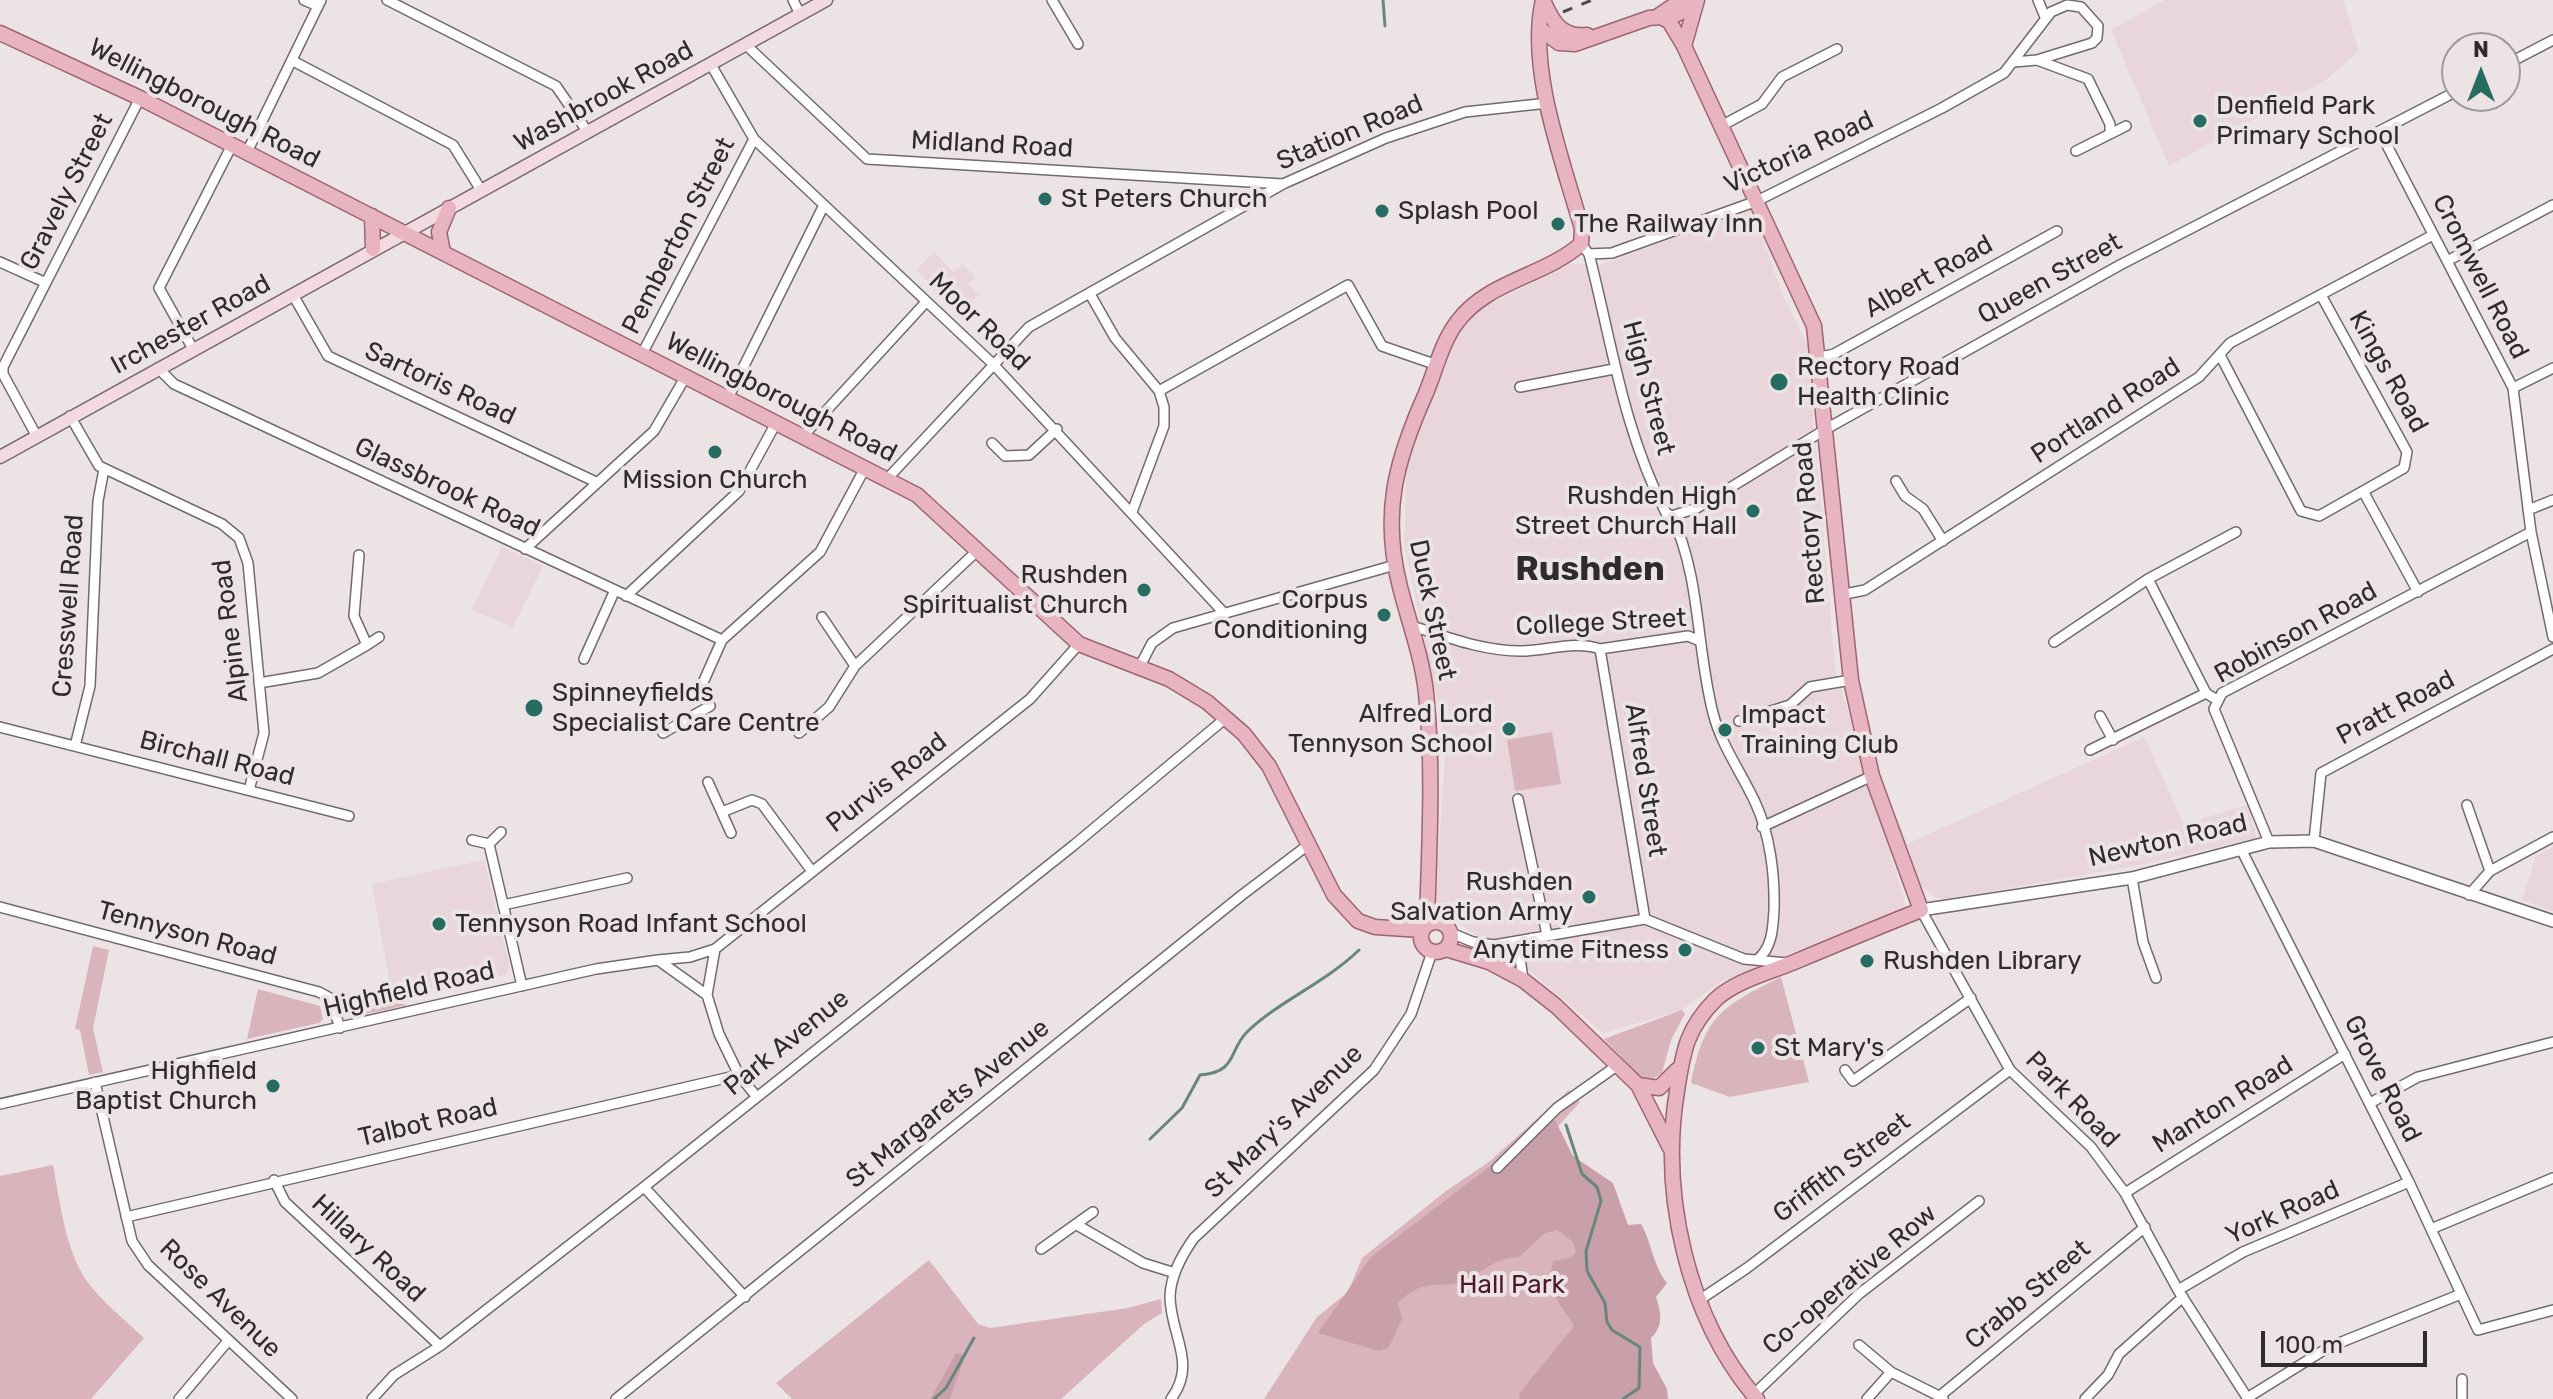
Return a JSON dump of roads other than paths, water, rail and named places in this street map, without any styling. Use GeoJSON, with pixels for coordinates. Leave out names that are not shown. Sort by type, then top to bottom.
{"type":"FeatureCollection","features":[{"type":"Feature","properties":{"kind":"main road","name":"Washbrook Road"},"geometry":{"type":"LineString","coordinates":[[404,232],[826,0]]}},
{"type":"Feature","properties":{"kind":"main road","name":"High Street"},"geometry":{"type":"LineString","coordinates":[[1543,0],[1540,29],[1548,103],[1585,249]]}},
{"type":"Feature","properties":{"kind":"main road"},"geometry":{"type":"LineString","coordinates":[[1543,0],[1565,39]]}},
{"type":"Feature","properties":{"kind":"main road"},"geometry":{"type":"LineString","coordinates":[[1658,16],[1682,0]]}},
{"type":"Feature","properties":{"kind":"main road"},"geometry":{"type":"LineString","coordinates":[[1540,29],[1575,44],[1658,16],[1673,16],[1690,8],[1696,0]]}},
{"type":"Feature","properties":{"kind":"main road"},"geometry":{"type":"LineString","coordinates":[[1684,46],[1696,0]]}},
{"type":"Feature","properties":{"kind":"main road","name":"Rectory Road"},"geometry":{"type":"LineString","coordinates":[[1658,16],[1669,21],[1684,46],[1809,312],[1820,357],[1840,595],[1851,680],[1872,776],[1921,910]]}},
{"type":"Feature","properties":{"kind":"main road","name":"Wellingborough Road"},"geometry":{"type":"LineString","coordinates":[[0,33],[247,152],[887,479],[930,504],[1079,644],[1140,666],[1189,689],[1227,717],[1269,766],[1334,895],[1358,921],[1375,927],[1424,927],[1442,922],[1451,933]]}},
{"type":"Feature","properties":{"kind":"main road"},"geometry":{"type":"LineString","coordinates":[[1544,73],[1565,39]]}},
{"type":"Feature","properties":{"kind":"main road"},"geometry":{"type":"LineString","coordinates":[[443,252],[439,232],[449,208]]}},
{"type":"Feature","properties":{"kind":"main road"},"geometry":{"type":"LineString","coordinates":[[372,216],[373,249]]}},
{"type":"Feature","properties":{"kind":"main road","name":"Irchester Road"},"geometry":{"type":"LineString","coordinates":[[0,457],[404,232]]}},
{"type":"Feature","properties":{"kind":"main road","name":"Duck Street"},"geometry":{"type":"LineString","coordinates":[[1424,927],[1428,721],[1422,668],[1395,565],[1391,523],[1396,466],[1452,330],[1474,304],[1585,249]]}},
{"type":"Feature","properties":{"kind":"main road","name":"Newton Road"},"geometry":{"type":"LineString","coordinates":[[1792,963],[1921,910]]}},
{"type":"Feature","properties":{"kind":"main road"},"geometry":{"type":"LineString","coordinates":[[1424,927],[1422,943],[1489,962],[1523,980],[1618,1065],[1638,1085],[1670,1148]]}},
{"type":"Feature","properties":{"kind":"main road"},"geometry":{"type":"LineString","coordinates":[[1439,950],[1451,933]]}},
{"type":"Feature","properties":{"kind":"main road"},"geometry":{"type":"LineString","coordinates":[[1755,1397],[1723,1350],[1701,1299],[1683,1241],[1670,1148],[1677,1070],[1685,1044],[1698,1019],[1720,996],[1745,981],[1792,963]]}},
{"type":"Feature","properties":{"kind":"main road"},"geometry":{"type":"LineString","coordinates":[[1638,1085],[1659,1088],[1677,1070]]}},
{"type":"Feature","properties":{"kind":"street"},"geometry":{"type":"LineString","coordinates":[[247,152],[319,3],[304,0]]}},
{"type":"Feature","properties":{"kind":"street"},"geometry":{"type":"LineString","coordinates":[[387,0],[556,86],[587,131]]}},
{"type":"Feature","properties":{"kind":"street"},"geometry":{"type":"LineString","coordinates":[[793,0],[800,14]]}},
{"type":"Feature","properties":{"kind":"street"},"geometry":{"type":"LineString","coordinates":[[1052,0],[1078,44]]}},
{"type":"Feature","properties":{"kind":"street"},"geometry":{"type":"LineString","coordinates":[[2014,62],[2037,60],[2092,43],[2099,33],[2094,19],[2081,7],[2061,6],[2045,17],[2038,0]]}},
{"type":"Feature","properties":{"kind":"street","name":"Victoria Road"},"geometry":{"type":"LineString","coordinates":[[1585,249],[1612,253],[1757,201],[1990,83],[2014,62],[2045,17]]}},
{"type":"Feature","properties":{"kind":"street"},"geometry":{"type":"LineString","coordinates":[[2521,57],[2553,40]]}},
{"type":"Feature","properties":{"kind":"street","name":"Midland Road"},"geometry":{"type":"LineString","coordinates":[[745,44],[867,159],[1283,184]]}},
{"type":"Feature","properties":{"kind":"street"},"geometry":{"type":"LineString","coordinates":[[1721,126],[1762,104],[1782,77],[1837,49]]}},
{"type":"Feature","properties":{"kind":"street"},"geometry":{"type":"LineString","coordinates":[[2037,60],[2088,79],[2110,124],[2110,134]]}},
{"type":"Feature","properties":{"kind":"street"},"geometry":{"type":"LineString","coordinates":[[293,61],[453,145],[481,190]]}},
{"type":"Feature","properties":{"kind":"street","name":"Moor Road"},"geometry":{"type":"LineString","coordinates":[[710,63],[754,139],[993,364],[1057,429],[1223,612]]}},
{"type":"Feature","properties":{"kind":"street","name":"Gravely Street"},"geometry":{"type":"LineString","coordinates":[[36,435],[2,370],[140,98]]}},
{"type":"Feature","properties":{"kind":"street","name":"Queen Street"},"geometry":{"type":"LineString","coordinates":[[1672,516],[1697,508],[1826,429],[2120,265],[2441,100]]}},
{"type":"Feature","properties":{"kind":"street","name":"Station Road"},"geometry":{"type":"LineString","coordinates":[[887,479],[1029,327],[1283,184],[1386,138],[1476,110],[1548,103]]}},
{"type":"Feature","properties":{"kind":"street"},"geometry":{"type":"LineString","coordinates":[[2076,151],[2126,126]]}},
{"type":"Feature","properties":{"kind":"street","name":"Cromwell Road"},"geometry":{"type":"LineString","coordinates":[[2380,132],[2513,388],[2531,532],[2553,637]]}},
{"type":"Feature","properties":{"kind":"street","name":"Pemberton Street"},"geometry":{"type":"LineString","coordinates":[[642,354],[754,139]]}},
{"type":"Feature","properties":{"kind":"street"},"geometry":{"type":"LineString","coordinates":[[193,349],[159,288],[232,145]]}},
{"type":"Feature","properties":{"kind":"street"},"geometry":{"type":"LineString","coordinates":[[728,398],[824,205]]}},
{"type":"Feature","properties":{"kind":"street"},"geometry":{"type":"LineString","coordinates":[[2447,261],[2553,205]]}},
{"type":"Feature","properties":{"kind":"street","name":"Albert Road"},"geometry":{"type":"LineString","coordinates":[[1820,357],[1834,354],[2057,231]]}},
{"type":"Feature","properties":{"kind":"street","name":"Portland Road"},"geometry":{"type":"LineString","coordinates":[[1840,595],[1865,590],[2199,377],[2230,343],[2433,235]]}},
{"type":"Feature","properties":{"kind":"street","name":"High Street"},"geometry":{"type":"LineString","coordinates":[[1585,249],[1641,463],[1666,513],[1672,516],[1689,559],[1700,641],[1717,729],[1756,804],[1775,878],[1773,922],[1766,953],[1757,960]]}},
{"type":"Feature","properties":{"kind":"street"},"geometry":{"type":"LineString","coordinates":[[0,262],[44,282]]}},
{"type":"Feature","properties":{"kind":"street"},"geometry":{"type":"LineString","coordinates":[[1159,391],[1348,285],[1382,346],[1437,365]]}},
{"type":"Feature","properties":{"kind":"street"},"geometry":{"type":"LineString","coordinates":[[1090,294],[1115,338],[1159,391],[1164,426],[1132,512]]}},
{"type":"Feature","properties":{"kind":"street","name":"Sartoris Road"},"geometry":{"type":"LineString","coordinates":[[293,295],[328,356],[596,482]]}},
{"type":"Feature","properties":{"kind":"street","name":"Kings Road"},"geometry":{"type":"LineString","coordinates":[[2220,355],[2301,511],[2319,516],[2404,468],[2407,452],[2321,295]]}},
{"type":"Feature","properties":{"kind":"street"},"geometry":{"type":"LineString","coordinates":[[803,436],[926,302]]}},
{"type":"Feature","properties":{"kind":"street","name":"Glassbrook Road"},"geometry":{"type":"LineString","coordinates":[[158,368],[174,384],[722,640]]}},
{"type":"Feature","properties":{"kind":"street"},"geometry":{"type":"LineString","coordinates":[[2513,388],[2553,368]]}},
{"type":"Feature","properties":{"kind":"street"},"geometry":{"type":"LineString","coordinates":[[1520,387],[1614,369]]}},
{"type":"Feature","properties":{"kind":"street"},"geometry":{"type":"LineString","coordinates":[[525,549],[654,431],[686,376]]}},
{"type":"Feature","properties":{"kind":"street"},"geometry":{"type":"LineString","coordinates":[[70,416],[95,461],[104,469]]}},
{"type":"Feature","properties":{"kind":"street"},"geometry":{"type":"LineString","coordinates":[[626,596],[739,491],[776,423]]}},
{"type":"Feature","properties":{"kind":"street"},"geometry":{"type":"LineString","coordinates":[[992,443],[1005,456],[1023,456],[1057,429]]}},
{"type":"Feature","properties":{"kind":"street"},"geometry":{"type":"LineString","coordinates":[[663,733],[710,706],[702,685],[722,640],[820,552],[865,468]]}},
{"type":"Feature","properties":{"kind":"street","name":"Alpine Road"},"geometry":{"type":"LineString","coordinates":[[104,469],[222,524],[239,538],[248,563],[264,733],[249,790]]}},
{"type":"Feature","properties":{"kind":"street","name":"Cresswell Road"},"geometry":{"type":"LineString","coordinates":[[75,746],[90,686],[98,501],[104,469]]}},
{"type":"Feature","properties":{"kind":"street"},"geometry":{"type":"LineString","coordinates":[[1896,481],[1905,496],[1923,509],[1943,541]]}},
{"type":"Feature","properties":{"kind":"street"},"geometry":{"type":"LineString","coordinates":[[2363,491],[2418,592]]}},
{"type":"Feature","properties":{"kind":"street"},"geometry":{"type":"LineString","coordinates":[[2528,510],[2553,500]]}},
{"type":"Feature","properties":{"kind":"street"},"geometry":{"type":"LineString","coordinates":[[2054,642],[2148,579],[2236,532]]}},
{"type":"Feature","properties":{"kind":"street","name":"Robinson Road"},"geometry":{"type":"LineString","coordinates":[[2269,842],[2214,709],[2222,693],[2531,532]]}},
{"type":"Feature","properties":{"kind":"street"},"geometry":{"type":"LineString","coordinates":[[799,733],[829,707],[855,666],[978,550]]}},
{"type":"Feature","properties":{"kind":"street"},"geometry":{"type":"LineString","coordinates":[[359,555],[354,616],[367,645]]}},
{"type":"Feature","properties":{"kind":"street"},"geometry":{"type":"LineString","coordinates":[[1140,666],[1158,635],[1223,612],[1395,565]]}},
{"type":"Feature","properties":{"kind":"street"},"geometry":{"type":"LineString","coordinates":[[2148,579],[2206,693],[2217,700]]}},
{"type":"Feature","properties":{"kind":"street"},"geometry":{"type":"LineString","coordinates":[[584,659],[615,590]]}},
{"type":"Feature","properties":{"kind":"street"},"geometry":{"type":"LineString","coordinates":[[822,617],[855,666]]}},
{"type":"Feature","properties":{"kind":"street","name":"College Street"},"geometry":{"type":"LineString","coordinates":[[1412,626],[1488,648],[1521,651],[1589,645],[1600,649],[1678,636],[1695,637],[1700,641]]}},
{"type":"Feature","properties":{"kind":"street"},"geometry":{"type":"LineString","coordinates":[[259,683],[318,673],[379,637]]}},
{"type":"Feature","properties":{"kind":"street","name":"Purvis Road"},"geometry":{"type":"LineString","coordinates":[[658,960],[690,957],[715,949],[1030,699],[1079,644]]}},
{"type":"Feature","properties":{"kind":"street","name":"Alfred Street"},"geometry":{"type":"LineString","coordinates":[[1600,649],[1645,919]]}},
{"type":"Feature","properties":{"kind":"street","name":"Pratt Road"},"geometry":{"type":"LineString","coordinates":[[2314,841],[2321,773],[2553,649]]}},
{"type":"Feature","properties":{"kind":"street"},"geometry":{"type":"LineString","coordinates":[[1739,721],[1790,705],[1810,687],[1851,680]]}},
{"type":"Feature","properties":{"kind":"street"},"geometry":{"type":"LineString","coordinates":[[2090,750],[2206,693]]}},
{"type":"Feature","properties":{"kind":"street"},"geometry":{"type":"LineString","coordinates":[[2100,716],[2113,740]]}},
{"type":"Feature","properties":{"kind":"street","name":"Park Avenue"},"geometry":{"type":"LineString","coordinates":[[372,1399],[394,1375],[440,1346],[644,1187],[1074,845],[1227,717]]}},
{"type":"Feature","properties":{"kind":"street","name":"Birchall Road"},"geometry":{"type":"LineString","coordinates":[[0,727],[349,816]]}},
{"type":"Feature","properties":{"kind":"street"},"geometry":{"type":"LineString","coordinates":[[1762,827],[1872,776]]}},
{"type":"Feature","properties":{"kind":"street"},"geometry":{"type":"LineString","coordinates":[[708,782],[731,833]]}},
{"type":"Feature","properties":{"kind":"street"},"geometry":{"type":"LineString","coordinates":[[1518,799],[1547,935]]}},
{"type":"Feature","properties":{"kind":"street"},"geometry":{"type":"LineString","coordinates":[[722,812],[752,800],[762,804],[811,870]]}},
{"type":"Feature","properties":{"kind":"street"},"geometry":{"type":"LineString","coordinates":[[2467,805],[2490,871]]}},
{"type":"Feature","properties":{"kind":"street"},"geometry":{"type":"LineString","coordinates":[[489,844],[501,832]]}},
{"type":"Feature","properties":{"kind":"street"},"geometry":{"type":"LineString","coordinates":[[2469,895],[2490,871],[2553,837]]}},
{"type":"Feature","properties":{"kind":"street"},"geometry":{"type":"LineString","coordinates":[[472,840],[489,844]]}},
{"type":"Feature","properties":{"kind":"street","name":"Newton Road"},"geometry":{"type":"LineString","coordinates":[[1921,910],[2132,878],[2269,842],[2314,841],[2553,921]]}},
{"type":"Feature","properties":{"kind":"street"},"geometry":{"type":"LineString","coordinates":[[489,844],[522,986]]}},
{"type":"Feature","properties":{"kind":"street","name":"St Margarets Avenue"},"geometry":{"type":"LineString","coordinates":[[616,1399],[1308,845]]}},
{"type":"Feature","properties":{"kind":"street","name":"Grove Road"},"geometry":{"type":"LineString","coordinates":[[2242,851],[2409,1182],[2478,1330],[2553,1310]]}},
{"type":"Feature","properties":{"kind":"street"},"geometry":{"type":"LineString","coordinates":[[503,905],[627,878]]}},
{"type":"Feature","properties":{"kind":"street"},"geometry":{"type":"LineString","coordinates":[[2132,878],[2143,942],[2156,978]]}},
{"type":"Feature","properties":{"kind":"street","name":"Tennyson Road"},"geometry":{"type":"LineString","coordinates":[[0,907],[319,992],[330,998],[340,1028]]}},
{"type":"Feature","properties":{"kind":"street","name":"Park Road"},"geometry":{"type":"LineString","coordinates":[[1921,910],[2010,1070],[2091,1147],[2125,1193],[2181,1294],[2247,1399]]}},
{"type":"Feature","properties":{"kind":"street"},"geometry":{"type":"LineString","coordinates":[[1451,933],[1484,945],[1645,919],[1744,959],[1792,963]]}},
{"type":"Feature","properties":{"kind":"street"},"geometry":{"type":"LineString","coordinates":[[1523,980],[1520,957],[1532,938]]}},
{"type":"Feature","properties":{"kind":"street"},"geometry":{"type":"LineString","coordinates":[[715,949],[707,995],[719,1034],[739,1075],[756,1096]]}},
{"type":"Feature","properties":{"kind":"street","name":"St Mary's Avenue"},"geometry":{"type":"LineString","coordinates":[[1175,1273],[1194,1238],[1374,1070],[1411,1014],[1439,950]]}},
{"type":"Feature","properties":{"kind":"street"},"geometry":{"type":"LineString","coordinates":[[1744,959],[1750,970],[1745,981]]}},
{"type":"Feature","properties":{"kind":"street"},"geometry":{"type":"LineString","coordinates":[[658,960],[707,995]]}},
{"type":"Feature","properties":{"kind":"street","name":"Highfield Road"},"geometry":{"type":"LineString","coordinates":[[0,1104],[624,963],[658,960]]}},
{"type":"Feature","properties":{"kind":"street"},"geometry":{"type":"LineString","coordinates":[[1845,1070],[1853,1081],[1971,998]]}},
{"type":"Feature","properties":{"kind":"street"},"geometry":{"type":"LineString","coordinates":[[2370,1103],[2418,1077],[2553,1042]]}},
{"type":"Feature","properties":{"kind":"street","name":"Manton Road"},"geometry":{"type":"LineString","coordinates":[[2125,1193],[2345,1054]]}},
{"type":"Feature","properties":{"kind":"street"},"geometry":{"type":"LineString","coordinates":[[1497,1168],[1557,1108],[1618,1065]]}},
{"type":"Feature","properties":{"kind":"street","name":"Griffith Street"},"geometry":{"type":"LineString","coordinates":[[1701,1299],[1747,1268],[2010,1070]]}},
{"type":"Feature","properties":{"kind":"street","name":"Talbot Road"},"geometry":{"type":"LineString","coordinates":[[126,1217],[274,1180],[739,1075]]}},
{"type":"Feature","properties":{"kind":"street","name":"Rose Avenue"},"geometry":{"type":"LineString","coordinates":[[95,1082],[132,1241],[148,1265],[292,1399]]}},
{"type":"Feature","properties":{"kind":"street"},"geometry":{"type":"LineString","coordinates":[[2431,1229],[2553,1178]]}},
{"type":"Feature","properties":{"kind":"street","name":"Hillary Road"},"geometry":{"type":"LineString","coordinates":[[274,1180],[285,1202],[440,1346]]}},
{"type":"Feature","properties":{"kind":"street","name":"York Road"},"geometry":{"type":"LineString","coordinates":[[2085,1399],[2108,1375],[2119,1354],[2181,1294],[2243,1252],[2409,1182]]}},
{"type":"Feature","properties":{"kind":"street"},"geometry":{"type":"LineString","coordinates":[[644,1187],[745,1297]]}},
{"type":"Feature","properties":{"kind":"street","name":"Co-operative Row"},"geometry":{"type":"LineString","coordinates":[[1755,1397],[1859,1294],[1979,1201]]}},
{"type":"Feature","properties":{"kind":"street"},"geometry":{"type":"LineString","coordinates":[[1041,1249],[1093,1212]]}},
{"type":"Feature","properties":{"kind":"street"},"geometry":{"type":"LineString","coordinates":[[1077,1225],[1143,1263],[1175,1273],[1171,1310],[1185,1369],[1171,1399]]}},
{"type":"Feature","properties":{"kind":"street","name":"Crabb Street"},"geometry":{"type":"LineString","coordinates":[[1859,1345],[1891,1372],[1943,1398],[2145,1227]]}},
{"type":"Feature","properties":{"kind":"street"},"geometry":{"type":"LineString","coordinates":[[2247,1399],[2329,1347],[2461,1294]]}},
{"type":"Feature","properties":{"kind":"street"},"geometry":{"type":"LineString","coordinates":[[179,1399],[228,1341]]}},
{"type":"Feature","properties":{"kind":"street"},"geometry":{"type":"LineString","coordinates":[[1867,1399],[1891,1372]]}},
{"type":"Feature","properties":{"kind":"street"},"geometry":{"type":"LineString","coordinates":[[2462,1379],[2462,1399]]}},
{"type":"Feature","properties":{"kind":"waterway"},"geometry":{"type":"LineString","coordinates":[[1383,0],[1385,26]]}},
{"type":"Feature","properties":{"kind":"waterway"},"geometry":{"type":"LineString","coordinates":[[1150,1139],[1182,1108],[1200,1075],[1221,1070],[1227,1065],[1247,1032],[1359,950]]}},
{"type":"Feature","properties":{"kind":"waterway"},"geometry":{"type":"LineString","coordinates":[[1566,1125],[1582,1174],[1597,1187],[1601,1201],[1586,1251],[1587,1271],[1605,1303],[1607,1322],[1612,1330],[1640,1347],[1639,1388],[1623,1399]]}},
{"type":"Feature","properties":{"kind":"waterway"},"geometry":{"type":"LineString","coordinates":[[934,1399],[946,1388],[974,1338]]}},
{"type":"Feature","properties":{"kind":"railway"},"geometry":{"type":"LineString","coordinates":[[1563,12],[1592,0]]}},
{"type":"Feature","properties":{"kind":"place","name":"Denfield Park Primary School"},"geometry":{"type":"Point","coordinates":[2200,121]}},
{"type":"Feature","properties":{"kind":"place","name":"St Peters Church"},"geometry":{"type":"Point","coordinates":[1045,199]}},
{"type":"Feature","properties":{"kind":"place","name":"Splash Pool"},"geometry":{"type":"Point","coordinates":[1382,211]}},
{"type":"Feature","properties":{"kind":"place","name":"The Railway Inn"},"geometry":{"type":"Point","coordinates":[1558,224]}},
{"type":"Feature","properties":{"kind":"place","name":"Rectory Road Health Clinic"},"geometry":{"type":"Point","coordinates":[1779,382]}},
{"type":"Feature","properties":{"kind":"place","name":"Mission Church"},"geometry":{"type":"Point","coordinates":[715,452]}},
{"type":"Feature","properties":{"kind":"place","name":"Rushden High Street Church Hall"},"geometry":{"type":"Point","coordinates":[1753,511]}},
{"type":"Feature","properties":{"kind":"place","name":"Rushden Spiritualist Church"},"geometry":{"type":"Point","coordinates":[1144,590]}},
{"type":"Feature","properties":{"kind":"place","name":"Corpus Conditioning"},"geometry":{"type":"Point","coordinates":[1384,615]}},
{"type":"Feature","properties":{"kind":"place","name":"Spinneyfields Specialist Care Centre"},"geometry":{"type":"Point","coordinates":[534,708]}},
{"type":"Feature","properties":{"kind":"place","name":"Alfred Lord Tennyson School"},"geometry":{"type":"Point","coordinates":[1509,729]}},
{"type":"Feature","properties":{"kind":"place","name":"Impact Training Club"},"geometry":{"type":"Point","coordinates":[1725,730]}},
{"type":"Feature","properties":{"kind":"place","name":"Rushden Salvation Army"},"geometry":{"type":"Point","coordinates":[1589,897]}},
{"type":"Feature","properties":{"kind":"place","name":"Tennyson Road Infant School"},"geometry":{"type":"Point","coordinates":[439,924]}},
{"type":"Feature","properties":{"kind":"place","name":"Anytime Fitness"},"geometry":{"type":"Point","coordinates":[1685,950]}},
{"type":"Feature","properties":{"kind":"place","name":"Rushden Library"},"geometry":{"type":"Point","coordinates":[1867,961]}},
{"type":"Feature","properties":{"kind":"place","name":"St Mary's"},"geometry":{"type":"Point","coordinates":[1758,1048]}},
{"type":"Feature","properties":{"kind":"place","name":"Highfield Baptist Church"},"geometry":{"type":"Point","coordinates":[273,1086]}},
{"type":"Feature","properties":{"kind":"district","name":"Rushden"},"geometry":{"type":"Point","coordinates":[1590,570]}},
{"type":"Feature","properties":{"kind":"park label","name":"Hall Park"},"geometry":{"type":"Point","coordinates":[1512,1285]}}]}
